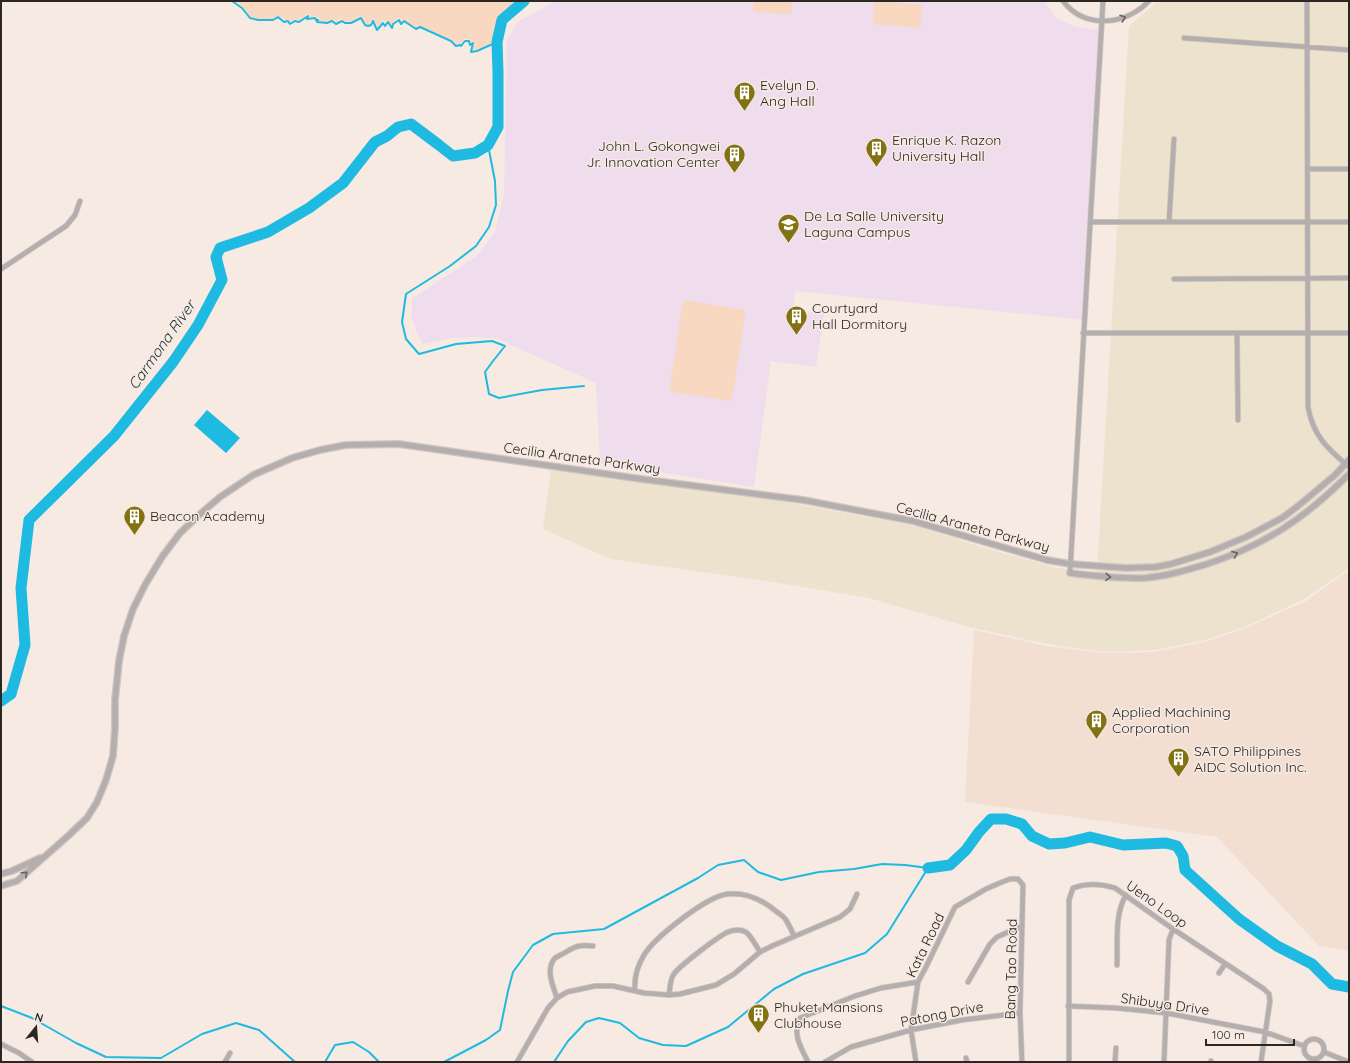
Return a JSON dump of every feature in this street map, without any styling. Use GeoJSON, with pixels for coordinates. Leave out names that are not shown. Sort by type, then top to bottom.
{"type":"FeatureCollection","features":[{"type":"Feature","properties":{"kind":"street"},"geometry":{"type":"LineString","coordinates":[[1063,1],[1075,12],[1088,18],[1102,21],[1114,21],[1127,17],[1139,11],[1149,1]]}},
{"type":"Feature","properties":{"kind":"street"},"geometry":{"type":"LineString","coordinates":[[1070,573],[1103,1]]}},
{"type":"Feature","properties":{"kind":"street"},"geometry":{"type":"LineString","coordinates":[[1307,1],[1308,407],[1309,416],[1322,441],[1348,464]]}},
{"type":"Feature","properties":{"kind":"street"},"geometry":{"type":"LineString","coordinates":[[1184,38],[1349,50]]}},
{"type":"Feature","properties":{"kind":"street"},"geometry":{"type":"LineString","coordinates":[[1169,222],[1174,138]]}},
{"type":"Feature","properties":{"kind":"street"},"geometry":{"type":"LineString","coordinates":[[1308,169],[1349,169]]}},
{"type":"Feature","properties":{"kind":"street"},"geometry":{"type":"LineString","coordinates":[[1,268],[66,226],[75,215],[80,201]]}},
{"type":"Feature","properties":{"kind":"street"},"geometry":{"type":"LineString","coordinates":[[1090,222],[1349,222]]}},
{"type":"Feature","properties":{"kind":"street"},"geometry":{"type":"LineString","coordinates":[[1174,279],[1349,278]]}},
{"type":"Feature","properties":{"kind":"street"},"geometry":{"type":"LineString","coordinates":[[1084,333],[1349,333]]}},
{"type":"Feature","properties":{"kind":"street"},"geometry":{"type":"LineString","coordinates":[[1237,333],[1238,420]]}},
{"type":"Feature","properties":{"kind":"street","name":"Cecilia Araneta Parkway"},"geometry":{"type":"LineString","coordinates":[[46,855],[87,818],[97,802],[106,780],[113,756],[115,728],[114,700],[124,636],[133,609],[145,585],[162,557],[180,533],[220,497],[253,475],[292,458],[320,450],[346,445],[399,444],[641,479],[778,496],[913,521],[1036,557],[1070,564],[1100,567],[1142,568],[1171,564],[1203,554],[1246,537],[1282,518],[1348,464]]}},
{"type":"Feature","properties":{"kind":"street","name":"Cecilia Araneta Parkway"},"geometry":{"type":"LineString","coordinates":[[1336,475],[1349,472]]}},
{"type":"Feature","properties":{"kind":"street","name":"Cecilia Araneta Parkway"},"geometry":{"type":"LineString","coordinates":[[1070,573],[1124,578],[1157,577],[1222,559],[1258,544],[1287,527],[1321,500],[1349,472]]}},
{"type":"Feature","properties":{"kind":"street"},"geometry":{"type":"LineString","coordinates":[[1,874],[12,871],[46,855]]}},
{"type":"Feature","properties":{"kind":"street"},"geometry":{"type":"LineString","coordinates":[[1,886],[17,881],[46,855]]}},
{"type":"Feature","properties":{"kind":"street","name":"Kata Road"},"geometry":{"type":"LineString","coordinates":[[916,1062],[910,1030],[918,982],[955,907],[986,889],[1010,879],[1018,879]]}},
{"type":"Feature","properties":{"kind":"street","name":"Bang Tao Road"},"geometry":{"type":"LineString","coordinates":[[1018,879],[1024,885],[1020,1013],[1022,1062]]}},
{"type":"Feature","properties":{"kind":"street","name":"Ueno Loop"},"geometry":{"type":"LineString","coordinates":[[1069,1062],[1068,939],[1070,894],[1073,888],[1078,886],[1100,885],[1115,888],[1126,895],[1173,929],[1264,989],[1269,994],[1269,1008],[1261,1062]]}},
{"type":"Feature","properties":{"kind":"street"},"geometry":{"type":"LineString","coordinates":[[635,990],[637,972],[643,956],[652,945],[682,919],[710,901],[726,894],[747,894],[768,904],[786,919],[794,936]]}},
{"type":"Feature","properties":{"kind":"street"},"geometry":{"type":"LineString","coordinates":[[516,1062],[544,1014],[557,998],[567,992],[595,986],[613,986],[669,995],[680,994],[716,985],[734,974],[760,952],[840,917],[850,909],[858,894]]}},
{"type":"Feature","properties":{"kind":"street"},"geometry":{"type":"LineString","coordinates":[[1117,965],[1118,921],[1121,906],[1126,895]]}},
{"type":"Feature","properties":{"kind":"street"},"geometry":{"type":"LineString","coordinates":[[968,982],[990,944],[997,937],[1022,926]]}},
{"type":"Feature","properties":{"kind":"street"},"geometry":{"type":"LineString","coordinates":[[1164,1062],[1169,940],[1173,929]]}},
{"type":"Feature","properties":{"kind":"street"},"geometry":{"type":"LineString","coordinates":[[669,995],[671,981],[674,974],[698,953],[726,933],[737,930],[745,932],[760,952]]}},
{"type":"Feature","properties":{"kind":"street"},"geometry":{"type":"LineString","coordinates":[[557,998],[550,977],[551,966],[555,958],[572,948],[581,945],[593,946]]}},
{"type":"Feature","properties":{"kind":"street"},"geometry":{"type":"LineString","coordinates":[[1219,973],[1225,964]]}},
{"type":"Feature","properties":{"kind":"street"},"geometry":{"type":"LineString","coordinates":[[808,1062],[796,1036],[796,1026],[800,1018],[855,996],[881,988],[918,982]]}},
{"type":"Feature","properties":{"kind":"street","name":"Shibuya Drive"},"geometry":{"type":"LineString","coordinates":[[1068,1006],[1116,1008],[1166,1013],[1265,1032],[1304,1046]]}},
{"type":"Feature","properties":{"kind":"street","name":"Patong Drive"},"geometry":{"type":"LineString","coordinates":[[825,1062],[851,1047],[910,1030],[962,1020],[1020,1013]]}},
{"type":"Feature","properties":{"kind":"street"},"geometry":{"type":"LineString","coordinates":[[1314,1038],[1320,1040],[1324,1046],[1324,1052],[1315,1060],[1308,1060],[1304,1053],[1304,1046],[1307,1041],[1314,1038]]}},
{"type":"Feature","properties":{"kind":"street"},"geometry":{"type":"LineString","coordinates":[[1,1044],[19,1053],[32,1062]]}},
{"type":"Feature","properties":{"kind":"street"},"geometry":{"type":"LineString","coordinates":[[1115,1062],[1116,1048]]}},
{"type":"Feature","properties":{"kind":"street"},"geometry":{"type":"LineString","coordinates":[[1324,1052],[1349,1062]]}},
{"type":"Feature","properties":{"kind":"street"},"geometry":{"type":"LineString","coordinates":[[225,1062],[230,1053]]}},
{"type":"Feature","properties":{"kind":"shaded area"},"geometry":{"type":"Polygon","coordinates":[[[235,1],[529,1],[502,19],[495,41],[476,50],[472,50],[474,44],[473,41],[470,43],[469,39],[465,39],[461,44],[460,43],[457,45],[452,40],[421,27],[416,28],[402,19],[401,22],[400,18],[392,23],[391,26],[388,20],[385,23],[383,20],[378,27],[373,19],[368,25],[365,24],[363,18],[360,16],[355,20],[345,22],[341,18],[337,22],[332,20],[326,22],[319,21],[320,18],[317,19],[316,16],[309,17],[307,14],[299,21],[296,19],[290,22],[289,20],[284,20],[282,17],[278,16],[273,19],[258,19],[250,17],[242,6],[235,1]]]}},
{"type":"Feature","properties":{"kind":"shaded area","name":"De La Salle University Laguna Campus"},"geometry":{"type":"Polygon","coordinates":[[[555,1],[1044,1],[1056,18],[1076,27],[1102,30],[1090,222],[1087,320],[795,291],[793,310],[824,314],[816,367],[771,361],[754,487],[600,463],[596,383],[496,338],[452,338],[423,344],[411,316],[413,298],[477,256],[495,232],[504,195],[507,40],[518,22],[555,1]]]}},
{"type":"Feature","properties":{"kind":"shaded area"},"geometry":{"type":"Polygon","coordinates":[[[754,1],[792,1],[791,14],[753,12],[754,1]]]}},
{"type":"Feature","properties":{"kind":"shaded area"},"geometry":{"type":"Polygon","coordinates":[[[874,1],[922,5],[920,28],[873,24],[874,1]]]}},
{"type":"Feature","properties":{"kind":"shaded area"},"geometry":{"type":"Polygon","coordinates":[[[1158,1],[1349,1],[1349,567],[1345,571],[1304,599],[1249,625],[1205,640],[1154,650],[1102,652],[1048,644],[973,628],[869,598],[760,580],[611,559],[543,529],[551,470],[771,499],[920,527],[988,549],[1057,568],[1097,573],[1129,26],[1158,1]]]}},
{"type":"Feature","properties":{"kind":"shaded area"},"geometry":{"type":"Polygon","coordinates":[[[685,300],[744,310],[745,316],[733,395],[730,401],[671,392],[670,386],[682,306],[685,300]]]}},
{"type":"Feature","properties":{"kind":"shaded area"},"geometry":{"type":"Polygon","coordinates":[[[1349,570],[1349,951],[1319,946],[1217,837],[965,802],[974,630],[1046,646],[1102,653],[1154,652],[1206,642],[1250,626],[1306,601],[1349,570]]]}},
{"type":"Feature","properties":{"kind":"water"},"geometry":{"type":"Polygon","coordinates":[[[207,410],[240,438],[226,453],[194,425],[207,410]]]}},
{"type":"Feature","properties":{"kind":"waterway"},"geometry":{"type":"LineString","coordinates":[[232,1],[242,8],[250,18],[258,20],[273,20],[278,17],[284,22],[288,21],[290,24],[295,21],[299,22],[308,16],[307,19],[315,18],[318,20],[317,22],[327,23],[332,21],[336,24],[342,21],[345,23],[351,23],[361,18],[365,25],[368,26],[371,25],[373,21],[377,30],[383,23],[385,26],[388,22],[392,28],[393,24],[399,20],[401,24],[404,21],[416,29],[420,27],[451,41],[456,46],[461,46],[465,41],[469,41],[470,45],[473,43],[471,52],[477,51],[497,42]]}},
{"type":"Feature","properties":{"kind":"waterway","name":"Carmona River"},"geometry":{"type":"LineString","coordinates":[[1,701],[11,694],[25,645],[21,588],[29,520],[114,436],[173,362],[198,325],[222,280],[216,257],[220,248],[268,232],[309,208],[343,183],[375,142],[387,136],[398,127],[411,124],[453,156],[475,153],[488,145],[498,127],[497,42],[502,20],[524,1]]}},
{"type":"Feature","properties":{"kind":"waterway"},"geometry":{"type":"LineString","coordinates":[[488,145],[495,181],[496,205],[489,227],[476,246],[450,266],[406,294],[402,322],[406,339],[419,354],[456,344],[492,341],[505,346],[485,372],[489,394],[499,398],[542,390],[584,386]]}},
{"type":"Feature","properties":{"kind":"waterway"},"geometry":{"type":"LineString","coordinates":[[928,868],[950,865],[966,850],[991,819],[1006,819],[1022,824],[1032,836],[1049,844],[1065,843],[1090,837],[1123,845],[1166,843],[1177,846],[1183,856],[1185,870],[1239,919],[1277,946],[1312,964],[1332,984],[1349,987]]}},
{"type":"Feature","properties":{"kind":"waterway"},"geometry":{"type":"LineString","coordinates":[[444,1062],[486,1040],[500,1030],[513,972],[533,945],[553,934],[604,929],[698,878],[718,865],[744,860],[758,872],[781,880],[819,872],[854,869],[882,864],[928,868],[887,934],[865,953],[803,974],[774,989],[728,1027],[686,1046],[663,1045],[639,1038],[620,1023],[599,1018],[586,1022],[568,1041],[554,1062]]}},
{"type":"Feature","properties":{"kind":"waterway"},"geometry":{"type":"LineString","coordinates":[[1,1006],[32,1018],[76,1043],[106,1057],[161,1058],[202,1034],[236,1023],[259,1030],[295,1062]]}},
{"type":"Feature","properties":{"kind":"waterway"},"geometry":{"type":"LineString","coordinates":[[325,1062],[335,1045],[353,1042],[369,1052],[379,1062]]}},
{"type":"Feature","properties":{"kind":"place","name":"Evelyn D. Ang Hall"},"geometry":{"type":"Point","coordinates":[745,112]}},
{"type":"Feature","properties":{"kind":"place","name":"Enrique K. Razon University Hall"},"geometry":{"type":"Point","coordinates":[877,168]}},
{"type":"Feature","properties":{"kind":"place","name":"John L. Gokongwei Jr. Innovation Center"},"geometry":{"type":"Point","coordinates":[735,174]}},
{"type":"Feature","properties":{"kind":"place","name":"De La Salle University Laguna Campus"},"geometry":{"type":"Point","coordinates":[788,244]}},
{"type":"Feature","properties":{"kind":"place","name":"Courtyard Hall Dormitory"},"geometry":{"type":"Point","coordinates":[797,336]}},
{"type":"Feature","properties":{"kind":"place","name":"Beacon Academy"},"geometry":{"type":"Point","coordinates":[134,536]}},
{"type":"Feature","properties":{"kind":"place","name":"Applied Machining Corporation"},"geometry":{"type":"Point","coordinates":[1096,740]}},
{"type":"Feature","properties":{"kind":"place","name":"SATO Philippines AIDC Solution Inc."},"geometry":{"type":"Point","coordinates":[1178,778]}},
{"type":"Feature","properties":{"kind":"place","name":"Phuket Mansions Clubhouse"},"geometry":{"type":"Point","coordinates":[759,1034]}}]}
